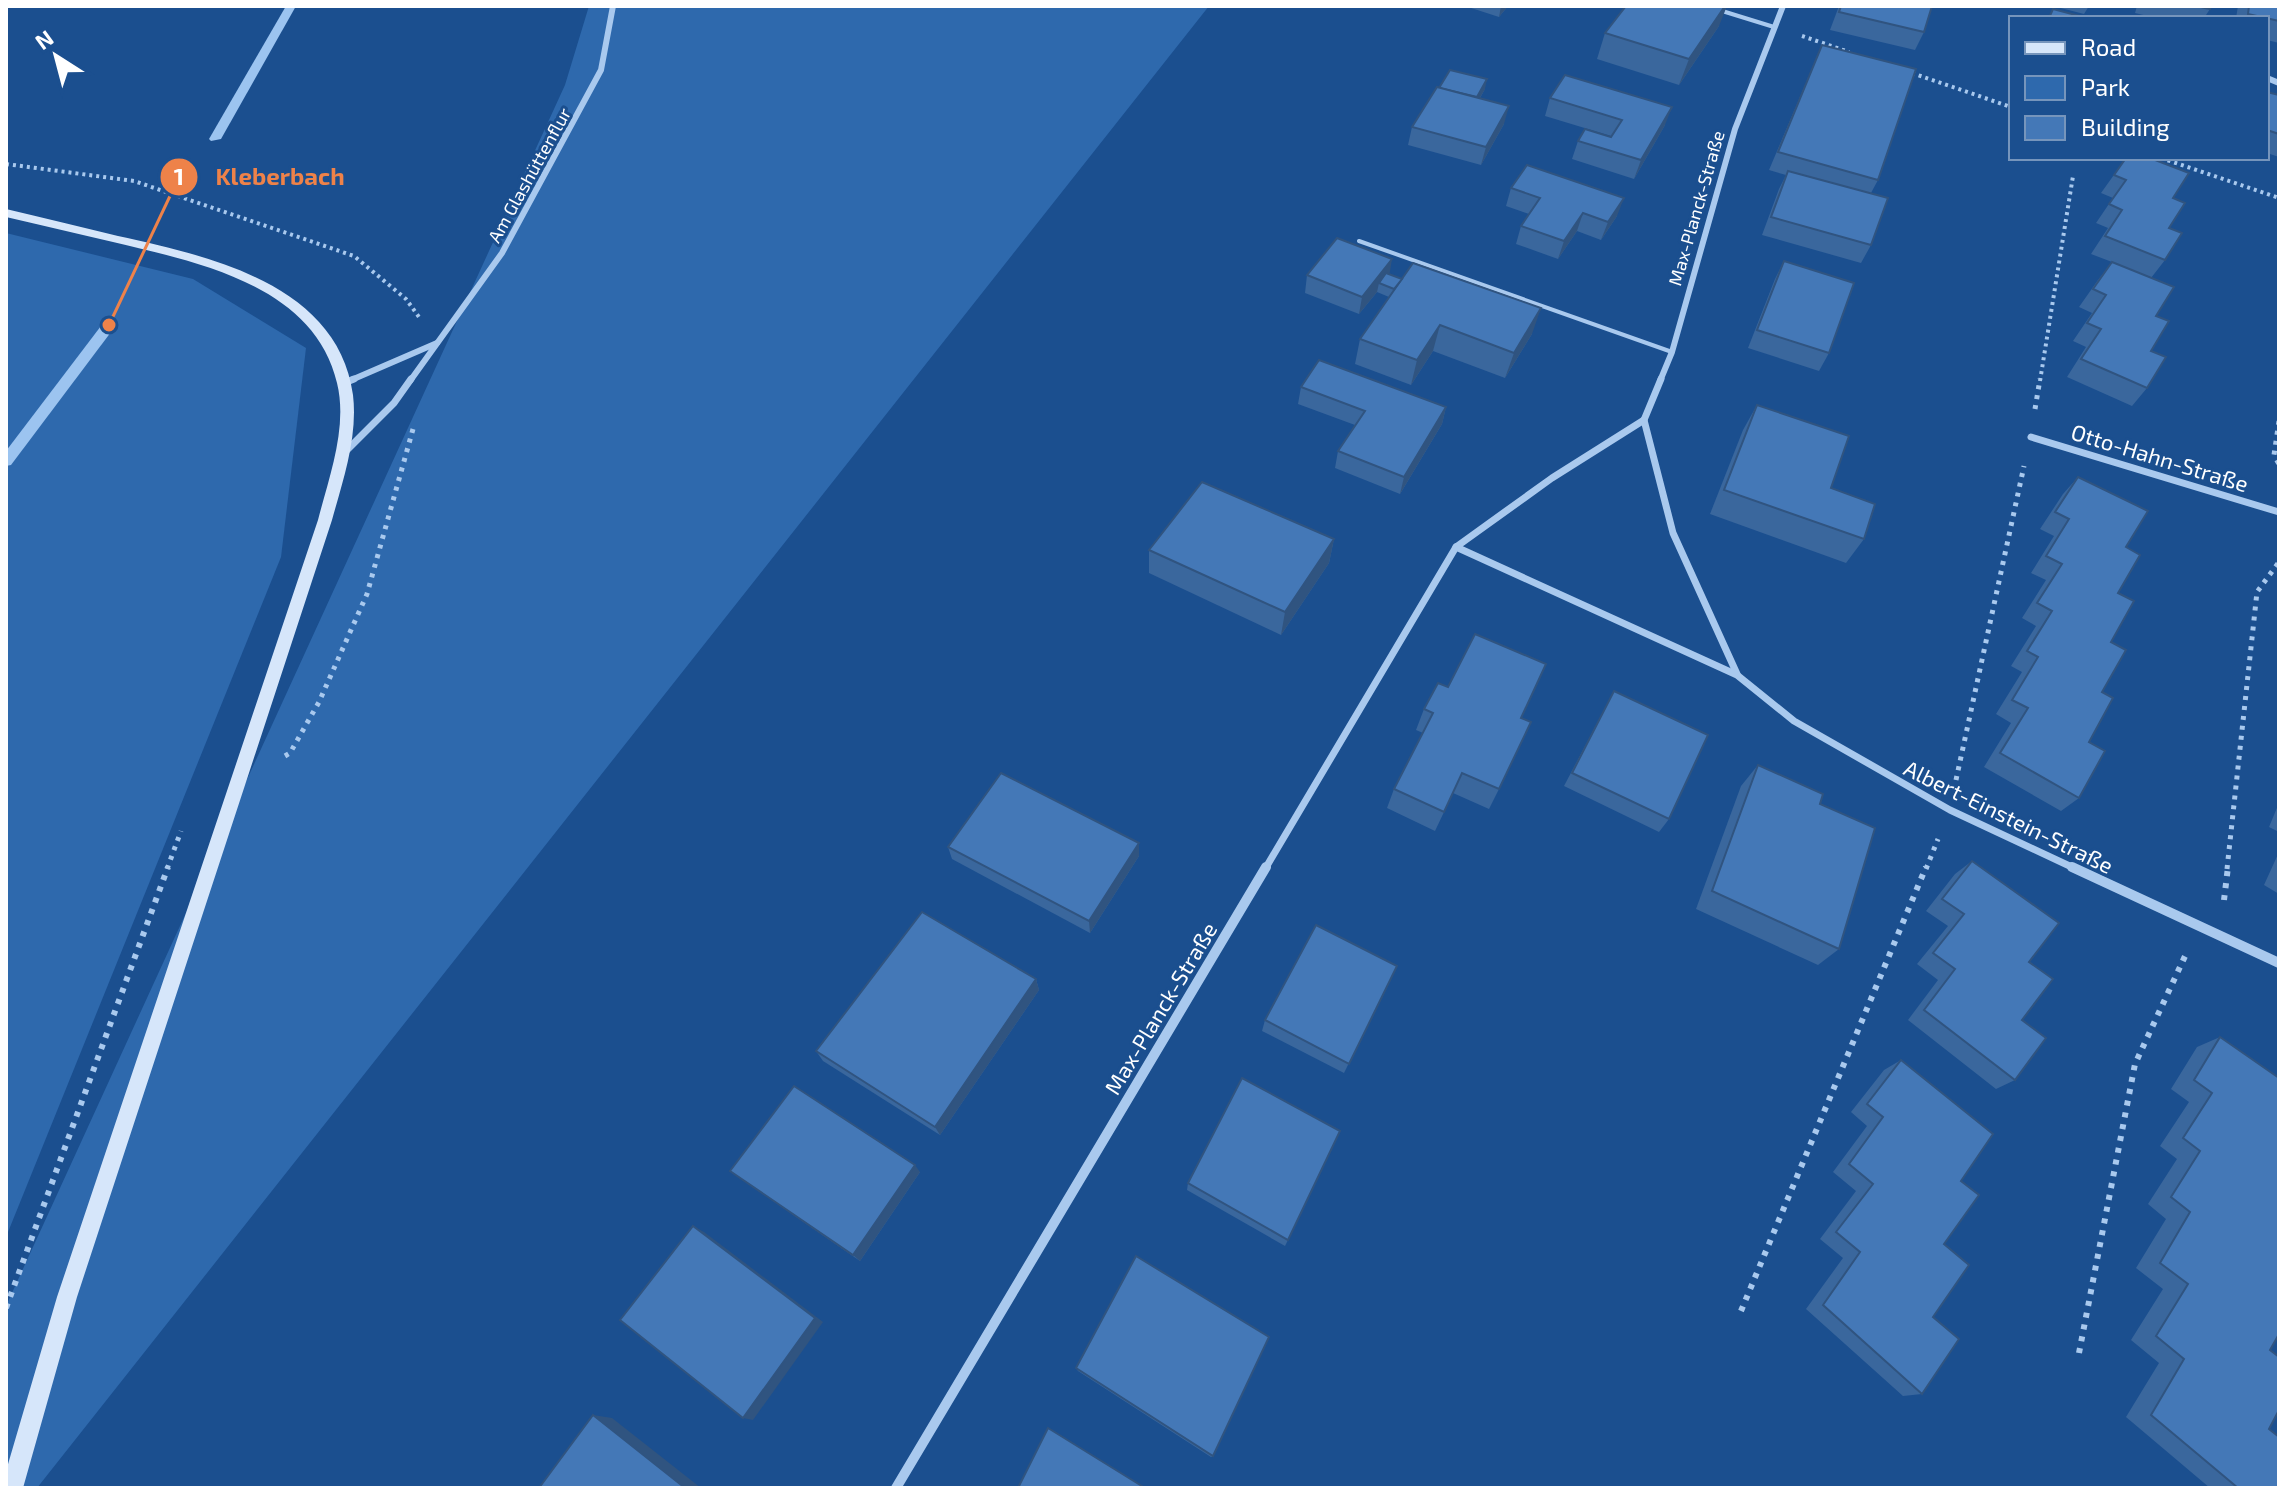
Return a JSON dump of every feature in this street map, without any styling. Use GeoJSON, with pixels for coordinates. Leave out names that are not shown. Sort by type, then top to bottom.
{"type":"FeatureCollection","features":[{"type":"Feature","properties":{"kind":"street","name":"Am Glashüttenflur"},"geometry":{"type":"LineString","coordinates":[[341,455],[394,403],[502,253],[601,70],[613,6]]}},
{"type":"Feature","properties":{"kind":"street","name":"Max-Planck-Straße"},"geometry":{"type":"LineString","coordinates":[[896,1488],[1456,547],[1552,478],[1644,420],[1672,352],[1735,129],[1783,6]]}},
{"type":"Feature","properties":{"kind":"street"},"geometry":{"type":"LineString","coordinates":[[6,213],[175,253],[226,268],[267,287],[298,307],[319,330],[334,354],[344,383],[346,412],[341,455],[320,535],[67,1297],[12,1488]]}},
{"type":"Feature","properties":{"kind":"street"},"geometry":{"type":"LineString","coordinates":[[344,383],[438,342]]}},
{"type":"Feature","properties":{"kind":"street"},"geometry":{"type":"LineString","coordinates":[[1644,420],[1673,533],[1737,675]]}},
{"type":"Feature","properties":{"kind":"street","name":"Otto-Hahn-Straße"},"geometry":{"type":"LineString","coordinates":[[2031,437],[2279,512]]}},
{"type":"Feature","properties":{"kind":"street"},"geometry":{"type":"LineString","coordinates":[[1456,547],[1737,675]]}},
{"type":"Feature","properties":{"kind":"street","name":"Albert-Einstein-Straße"},"geometry":{"type":"LineString","coordinates":[[1737,675],[1794,721],[1950,810],[2279,963]]}},
{"type":"Feature","properties":{"kind":"lane"},"geometry":{"type":"LineString","coordinates":[[1706,6],[1774,27]]}},
{"type":"Feature","properties":{"kind":"lane"},"geometry":{"type":"LineString","coordinates":[[1359,241],[1672,352]]}},
{"type":"Feature","properties":{"kind":"path"},"geometry":{"type":"LineString","coordinates":[[1774,27],[1848,52]]}},
{"type":"Feature","properties":{"kind":"path"},"geometry":{"type":"LineString","coordinates":[[1907,72],[2009,106]]}},
{"type":"Feature","properties":{"kind":"path"},"geometry":{"type":"LineString","coordinates":[[2167,160],[2279,198]]}},
{"type":"Feature","properties":{"kind":"path"},"geometry":{"type":"LineString","coordinates":[[6,164],[134,181],[354,256],[406,299],[438,342]]}},
{"type":"Feature","properties":{"kind":"path"},"geometry":{"type":"LineString","coordinates":[[1741,1311],[1950,810],[2031,437],[2073,176]]}},
{"type":"Feature","properties":{"kind":"path"},"geometry":{"type":"LineString","coordinates":[[239,785],[290,753],[319,702],[367,594],[417,416]]}},
{"type":"Feature","properties":{"kind":"path"},"geometry":{"type":"LineString","coordinates":[[2279,421],[2274,455],[2279,464]]}},
{"type":"Feature","properties":{"kind":"path"},"geometry":{"type":"LineString","coordinates":[[2220,937],[2257,592],[2279,562]]}},
{"type":"Feature","properties":{"kind":"path"},"geometry":{"type":"LineString","coordinates":[[6,1308],[170,852],[183,825]]}},
{"type":"Feature","properties":{"kind":"path"},"geometry":{"type":"LineString","coordinates":[[2079,1353],[2135,1064],[2198,927]]}},
{"type":"Feature","properties":{"kind":"green space"},"geometry":{"type":"Polygon","coordinates":[[[589,6],[1209,6],[37,1488],[6,1488],[6,1306],[565,85],[589,6]]]}},
{"type":"Feature","properties":{"kind":"green space"},"geometry":{"type":"Polygon","coordinates":[[[6,233],[193,279],[306,348],[281,557],[6,1237],[6,233]]]}},
{"type":"Feature","properties":{"kind":"building"},"geometry":{"type":"Polygon","coordinates":[[[1626,6],[1725,6],[1689,59],[1605,33],[1626,6]]]}},
{"type":"Feature","properties":{"kind":"building"},"geometry":{"type":"Polygon","coordinates":[[[1841,6],[1932,6],[1924,32],[1839,12],[1841,6]]]}},
{"type":"Feature","properties":{"kind":"building"},"geometry":{"type":"Polygon","coordinates":[[[2249,6],[2279,6],[2279,21],[2269,19],[2269,16],[2248,14],[2249,6]]]}},
{"type":"Feature","properties":{"kind":"building"},"geometry":{"type":"Polygon","coordinates":[[[2053,9],[2079,16],[2050,16],[2053,9]]]}},
{"type":"Feature","properties":{"kind":"building"},"geometry":{"type":"Polygon","coordinates":[[[1822,45],[1916,69],[1878,180],[1778,152],[1822,45]]]}},
{"type":"Feature","properties":{"kind":"building"},"geometry":{"type":"Polygon","coordinates":[[[1450,70],[1487,79],[1477,97],[1439,88],[1450,70]]]}},
{"type":"Feature","properties":{"kind":"building"},"geometry":{"type":"Polygon","coordinates":[[[1565,75],[1672,107],[1641,160],[1578,141],[1585,129],[1611,137],[1622,120],[1550,98],[1565,75]]]}},
{"type":"Feature","properties":{"kind":"building"},"geometry":{"type":"Polygon","coordinates":[[[1437,87],[1509,106],[1486,147],[1412,127],[1437,87]]]}},
{"type":"Feature","properties":{"kind":"building"},"geometry":{"type":"Polygon","coordinates":[[[2269,92],[2279,95],[2279,134],[2269,131],[2269,92]]]}},
{"type":"Feature","properties":{"kind":"building"},"geometry":{"type":"Polygon","coordinates":[[[2125,160],[2155,160],[2189,173],[2173,198],[2185,203],[2169,228],[2182,233],[2165,260],[2105,236],[2122,210],[2109,204],[2126,180],[2114,175],[2125,160]]]}},
{"type":"Feature","properties":{"kind":"building"},"geometry":{"type":"Polygon","coordinates":[[[1527,165],[1624,198],[1608,222],[1583,213],[1564,241],[1521,226],[1540,198],[1511,188],[1527,165]]]}},
{"type":"Feature","properties":{"kind":"building"},"geometry":{"type":"Polygon","coordinates":[[[1788,171],[1888,198],[1871,245],[1771,217],[1788,171]]]}},
{"type":"Feature","properties":{"kind":"building"},"geometry":{"type":"Polygon","coordinates":[[[1337,238],[1392,259],[1362,297],[1307,275],[1337,238]]]}},
{"type":"Feature","properties":{"kind":"building"},"geometry":{"type":"Polygon","coordinates":[[[1784,261],[1854,283],[1829,353],[1757,330],[1784,261]]]}},
{"type":"Feature","properties":{"kind":"building"},"geometry":{"type":"Polygon","coordinates":[[[2112,262],[2174,287],[2156,316],[2169,321],[2151,351],[2166,357],[2147,388],[2081,359],[2101,329],[2087,323],[2106,295],[2093,289],[2112,262]]]}},
{"type":"Feature","properties":{"kind":"building"},"geometry":{"type":"Polygon","coordinates":[[[1413,263],[1541,308],[1514,353],[1440,325],[1417,360],[1360,339],[1413,263]]]}},
{"type":"Feature","properties":{"kind":"building"},"geometry":{"type":"Polygon","coordinates":[[[1386,273],[1402,279],[1394,289],[1379,283],[1386,273]]]}},
{"type":"Feature","properties":{"kind":"building"},"geometry":{"type":"Polygon","coordinates":[[[1319,360],[1446,407],[1404,477],[1338,451],[1365,411],[1301,387],[1319,360]]]}},
{"type":"Feature","properties":{"kind":"building"},"geometry":{"type":"Polygon","coordinates":[[[1757,405],[1849,436],[1831,488],[1875,504],[1864,539],[1724,490],[1757,405]]]}},
{"type":"Feature","properties":{"kind":"building"},"geometry":{"type":"Polygon","coordinates":[[[2078,477],[2148,511],[2126,547],[2140,555],[2118,593],[2134,601],[2111,642],[2126,650],[2102,692],[2113,698],[2089,742],[2105,751],[2079,798],[2000,753],[2028,708],[2012,700],[2038,657],[2027,651],[2052,611],[2037,603],[2062,564],[2046,556],[2069,519],[2055,512],[2078,477]]]}},
{"type":"Feature","properties":{"kind":"building"},"geometry":{"type":"Polygon","coordinates":[[[1202,482],[1334,539],[1285,612],[1149,550],[1202,482]]]}},
{"type":"Feature","properties":{"kind":"building"},"geometry":{"type":"Polygon","coordinates":[[[1475,634],[1546,664],[1521,718],[1531,722],[1499,789],[1462,773],[1444,812],[1394,789],[1433,713],[1424,709],[1438,683],[1448,687],[1475,634]]]}},
{"type":"Feature","properties":{"kind":"building"},"geometry":{"type":"Polygon","coordinates":[[[1614,691],[1708,735],[1669,819],[1572,773],[1614,691]]]}},
{"type":"Feature","properties":{"kind":"building"},"geometry":{"type":"Polygon","coordinates":[[[1758,765],[1823,794],[1820,804],[1875,828],[1839,949],[1712,891],[1758,765]]]}},
{"type":"Feature","properties":{"kind":"building"},"geometry":{"type":"Polygon","coordinates":[[[1001,773],[1139,843],[1089,921],[948,847],[1001,773]]]}},
{"type":"Feature","properties":{"kind":"building"},"geometry":{"type":"Polygon","coordinates":[[[1972,861],[2059,923],[2029,962],[2053,979],[2022,1020],[2046,1038],[2015,1080],[1924,1010],[1955,969],[1933,953],[1964,914],[1942,899],[1972,861]]]}},
{"type":"Feature","properties":{"kind":"building"},"geometry":{"type":"Polygon","coordinates":[[[922,912],[1036,979],[935,1127],[816,1051],[922,912]]]}},
{"type":"Feature","properties":{"kind":"building"},"geometry":{"type":"Polygon","coordinates":[[[1316,925],[1397,966],[1349,1064],[1265,1020],[1316,925]]]}},
{"type":"Feature","properties":{"kind":"building"},"geometry":{"type":"Polygon","coordinates":[[[2220,1037],[2279,1078],[2279,1334],[2270,1350],[2279,1357],[2279,1410],[2269,1429],[2279,1437],[2279,1488],[2238,1488],[2151,1415],[2184,1359],[2156,1336],[2188,1284],[2160,1263],[2190,1212],[2171,1197],[2200,1151],[2183,1138],[2212,1093],[2194,1080],[2220,1037]]]}},
{"type":"Feature","properties":{"kind":"building"},"geometry":{"type":"Polygon","coordinates":[[[1901,1060],[1993,1134],[1961,1181],[1979,1195],[1944,1244],[1969,1265],[1933,1317],[1959,1339],[1922,1394],[1823,1305],[1860,1252],[1836,1232],[1873,1184],[1849,1164],[1883,1117],[1867,1104],[1901,1060]]]}},
{"type":"Feature","properties":{"kind":"building"},"geometry":{"type":"Polygon","coordinates":[[[1242,1078],[1340,1131],[1288,1240],[1188,1183],[1242,1078]]]}},
{"type":"Feature","properties":{"kind":"building"},"geometry":{"type":"Polygon","coordinates":[[[794,1086],[915,1165],[853,1255],[730,1171],[794,1086]]]}},
{"type":"Feature","properties":{"kind":"building"},"geometry":{"type":"Polygon","coordinates":[[[693,1226],[815,1318],[743,1418],[620,1320],[693,1226]]]}},
{"type":"Feature","properties":{"kind":"building"},"geometry":{"type":"Polygon","coordinates":[[[1136,1256],[1269,1337],[1213,1456],[1076,1368],[1136,1256]]]}},
{"type":"Feature","properties":{"kind":"building"},"geometry":{"type":"Polygon","coordinates":[[[593,1415],[685,1488],[539,1488],[593,1415]]]}},
{"type":"Feature","properties":{"kind":"building"},"geometry":{"type":"Polygon","coordinates":[[[1048,1428],[1145,1488],[1018,1488],[1048,1428]]]}},
{"type":"Feature","properties":{"kind":"waterway"},"geometry":{"type":"LineString","coordinates":[[215,139],[291,6]]}},
{"type":"Feature","properties":{"kind":"waterway"},"geometry":{"type":"LineString","coordinates":[[6,461],[109,325]]}},
{"type":"Feature","properties":{"kind":"place","name":"Kleberbach"},"geometry":{"type":"Point","coordinates":[109,325]}}]}
